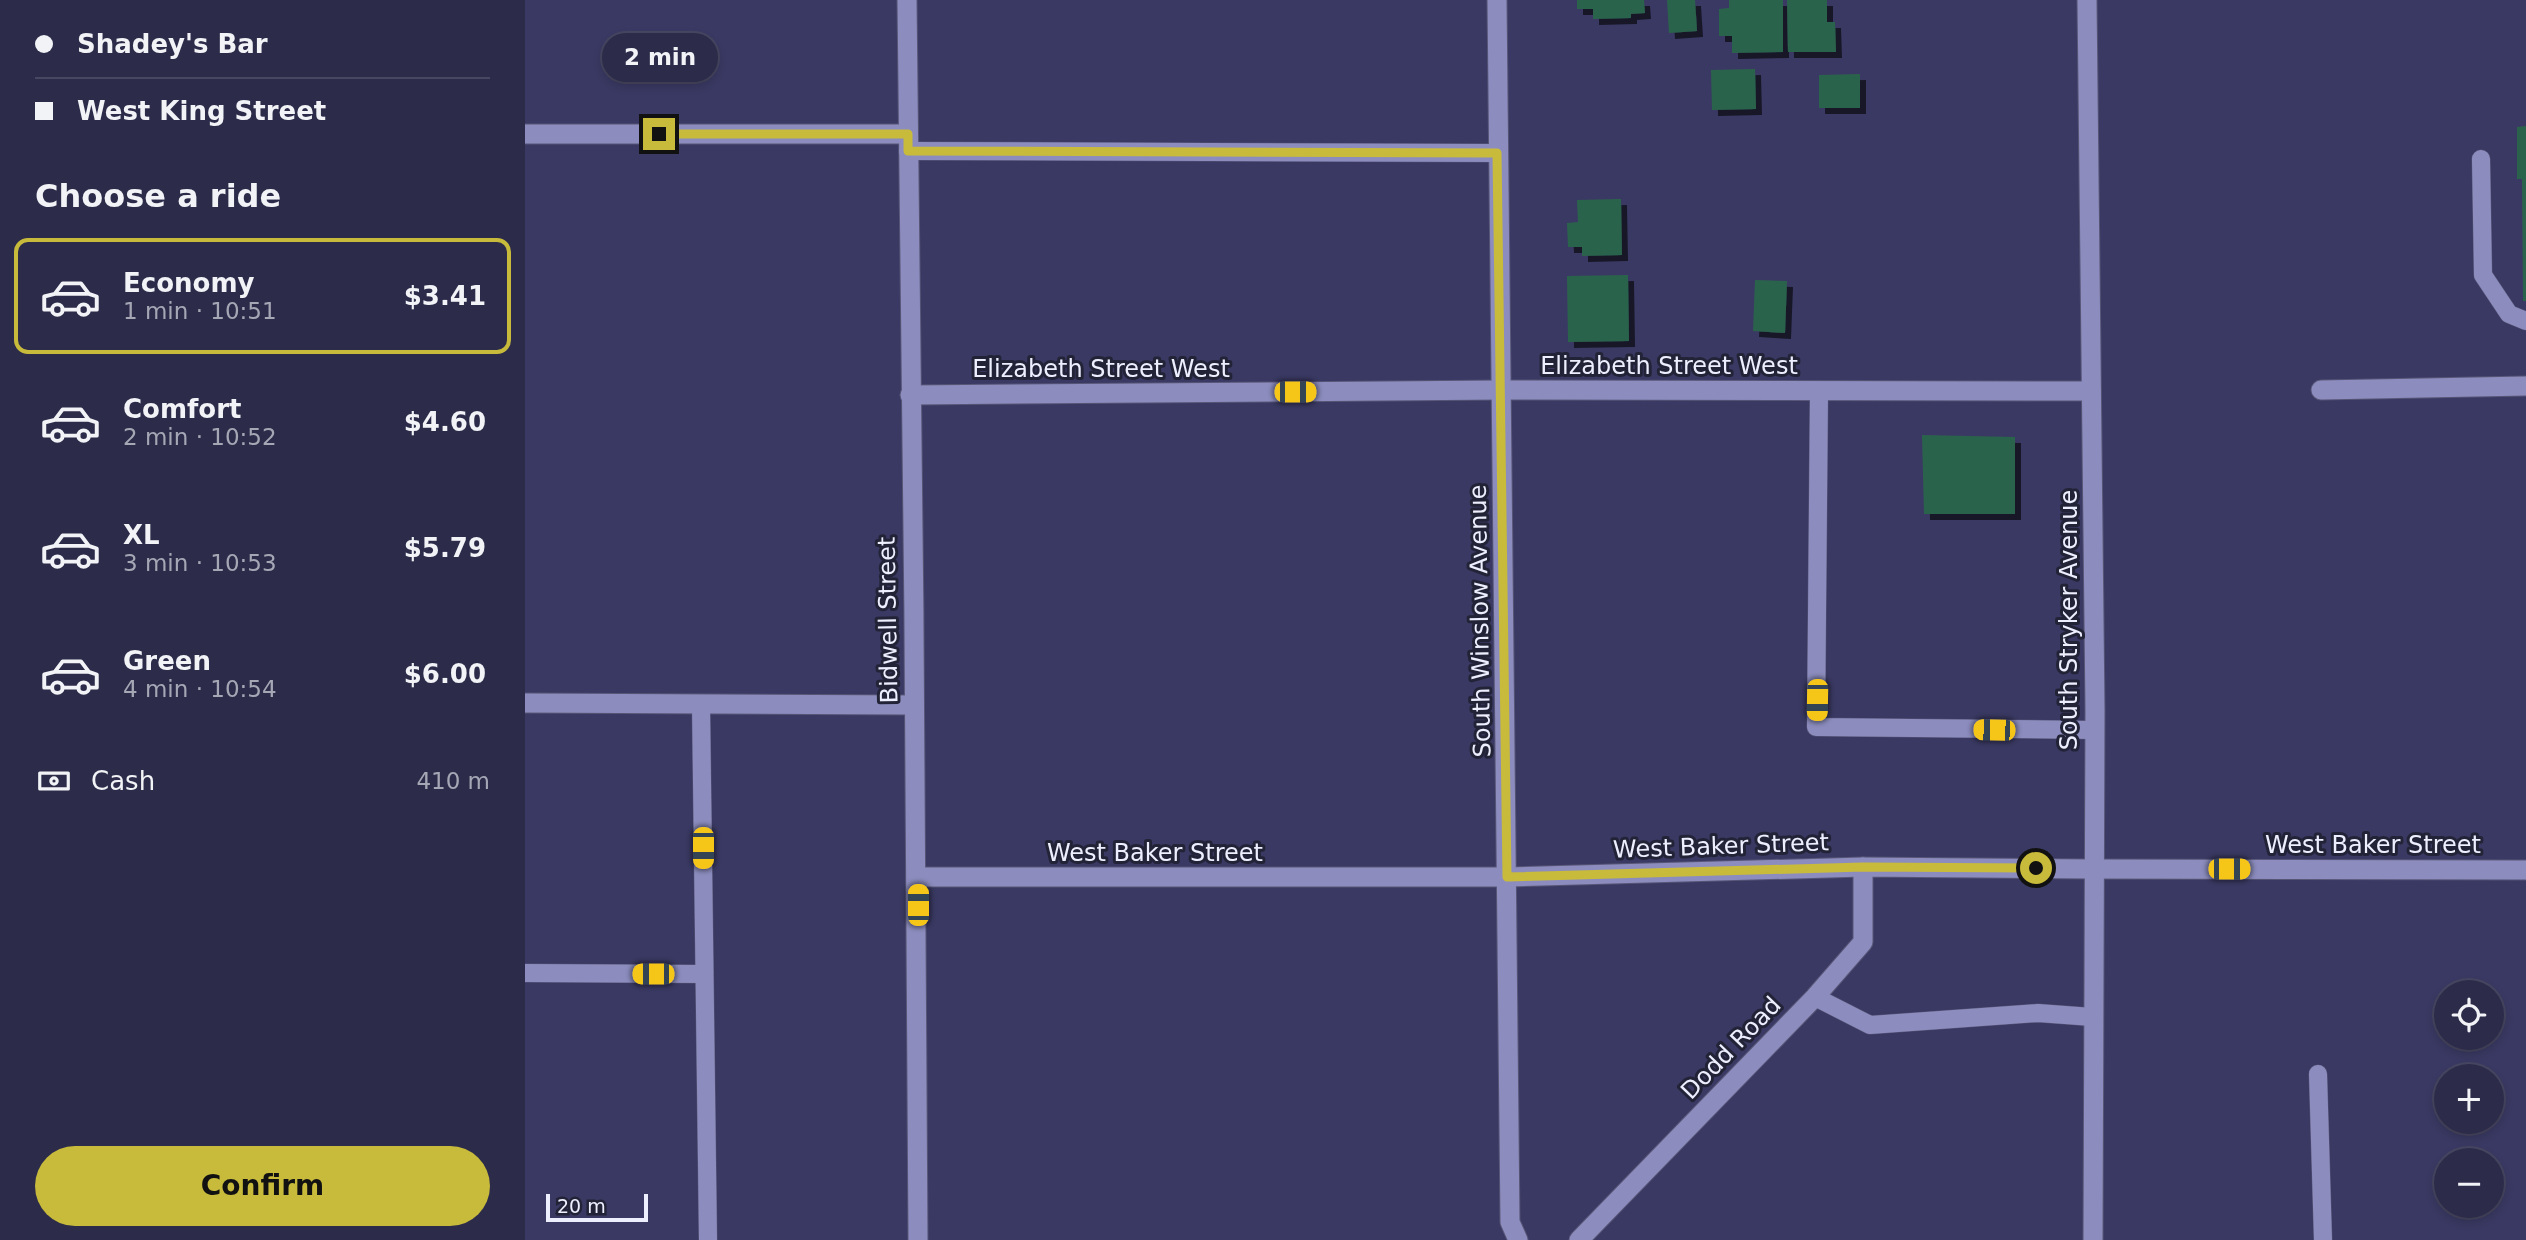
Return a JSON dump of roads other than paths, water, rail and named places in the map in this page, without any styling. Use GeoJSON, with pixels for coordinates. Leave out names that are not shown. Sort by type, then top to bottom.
{"type":"FeatureCollection","features":[{"type":"Feature","properties":{"kind":"street","name":"Bidwell Street"},"geometry":{"type":"LineString","coordinates":[[907,0],[913,705],[918,877],[918,1240]]}},
{"type":"Feature","properties":{"kind":"street","name":"South Winslow Avenue"},"geometry":{"type":"LineString","coordinates":[[1497,0],[1510,1222],[1518,1240]]}},
{"type":"Feature","properties":{"kind":"street","name":"South Stryker Avenue"},"geometry":{"type":"LineString","coordinates":[[2087,0],[2094,730],[2093,1240]]}},
{"type":"Feature","properties":{"kind":"street"},"geometry":{"type":"LineString","coordinates":[[525,134],[908,143]]}},
{"type":"Feature","properties":{"kind":"street"},"geometry":{"type":"LineString","coordinates":[[2321,390],[2526,386]]}},
{"type":"Feature","properties":{"kind":"street","name":"Elizabeth Street West"},"geometry":{"type":"LineString","coordinates":[[910,395],[1501,390],[2091,391]]}},
{"type":"Feature","properties":{"kind":"street"},"geometry":{"type":"LineString","coordinates":[[525,703],[913,705]]}},
{"type":"Feature","properties":{"kind":"street","name":"West Baker Street"},"geometry":{"type":"LineString","coordinates":[[918,877],[1507,877],[1863,867],[2526,870]]}},
{"type":"Feature","properties":{"kind":"street","name":"Dodd Road"},"geometry":{"type":"LineString","coordinates":[[1579,1240],[1815,997],[1863,942],[1863,867]]}},
{"type":"Feature","properties":{"kind":"lane"},"geometry":{"type":"LineString","coordinates":[[908,143],[1497,153]]}},
{"type":"Feature","properties":{"kind":"lane"},"geometry":{"type":"LineString","coordinates":[[2481,159],[2483,275],[2509,314],[2526,321]]}},
{"type":"Feature","properties":{"kind":"lane"},"geometry":{"type":"LineString","coordinates":[[1819,391],[1816,727],[2094,730]]}},
{"type":"Feature","properties":{"kind":"lane"},"geometry":{"type":"LineString","coordinates":[[701,705],[708,1240]]}},
{"type":"Feature","properties":{"kind":"lane"},"geometry":{"type":"LineString","coordinates":[[525,973],[704,974]]}},
{"type":"Feature","properties":{"kind":"lane"},"geometry":{"type":"LineString","coordinates":[[1815,997],[1870,1025],[2038,1013],[2092,1017]]}},
{"type":"Feature","properties":{"kind":"lane"},"geometry":{"type":"LineString","coordinates":[[2318,1074],[2323,1240]]}}]}
